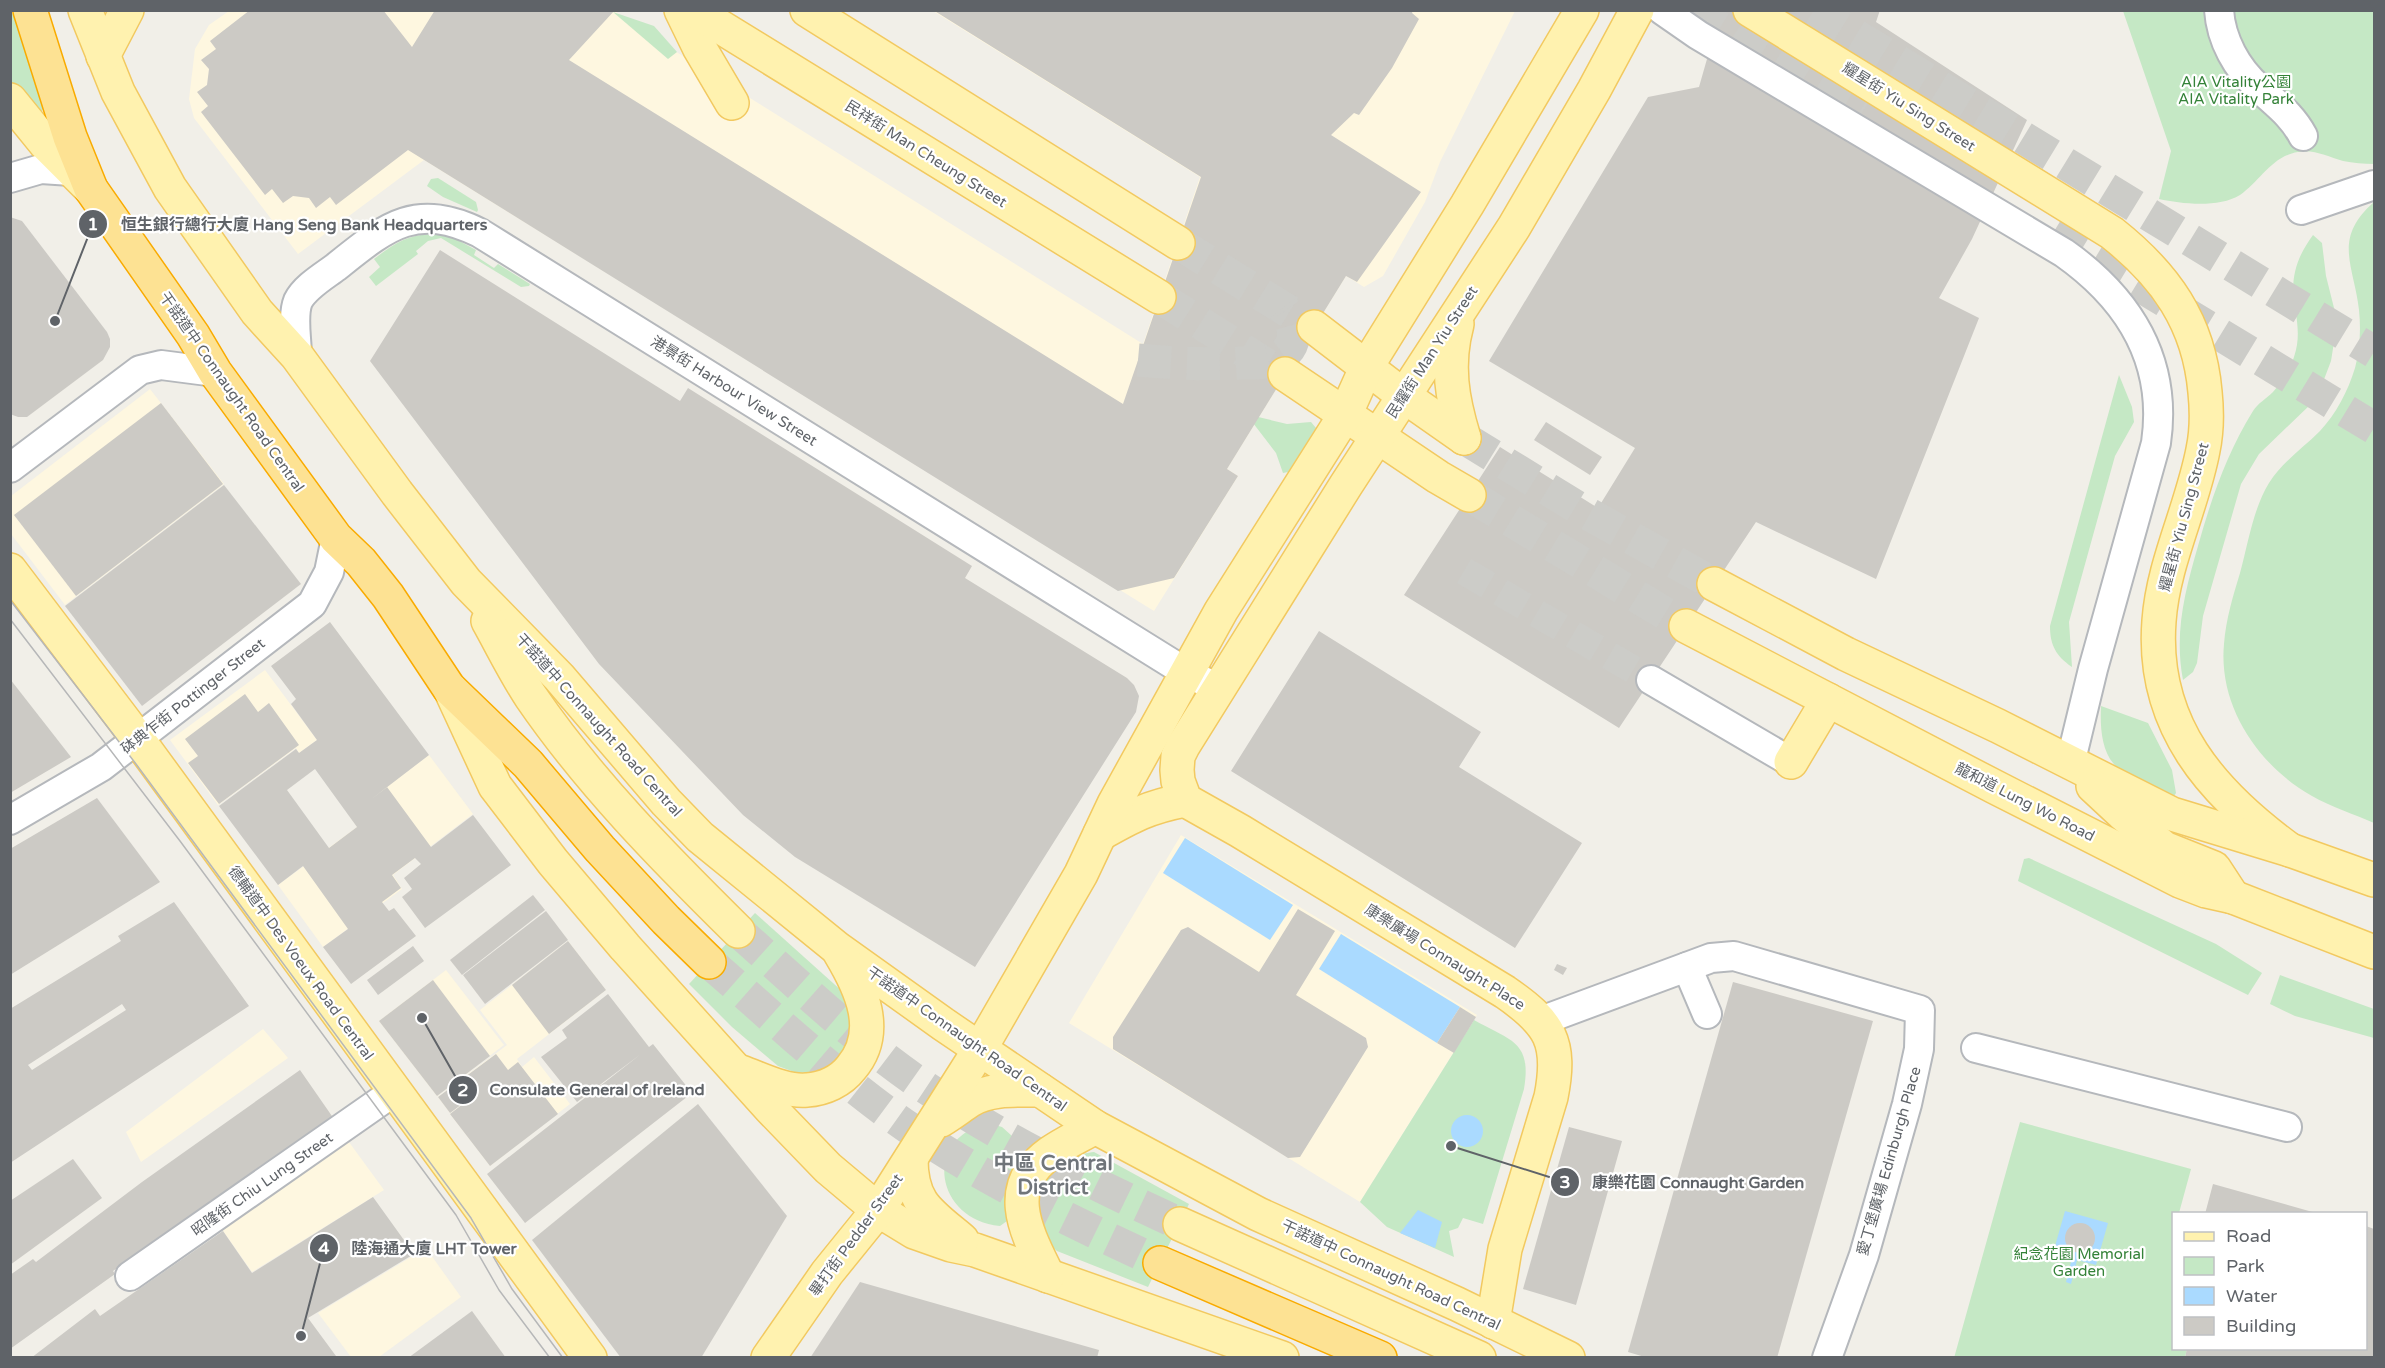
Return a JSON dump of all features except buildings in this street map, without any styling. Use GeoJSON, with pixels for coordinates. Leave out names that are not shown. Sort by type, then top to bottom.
{"type":"FeatureCollection","features":[{"type":"Feature","properties":{"kind":"highway"},"geometry":{"type":"LineString","coordinates":[[30,10],[70,137],[81,180]]}},
{"type":"Feature","properties":{"kind":"highway","name":"干諾道中 Connaught Road Central"},"geometry":{"type":"LineString","coordinates":[[81,180],[193,335],[215,372],[336,538],[361,562],[388,596],[449,688],[528,764],[620,872],[710,962]]}},
{"type":"Feature","properties":{"kind":"highway"},"geometry":{"type":"LineString","coordinates":[[1160,1263],[1380,1358]]}},
{"type":"Feature","properties":{"kind":"main road","name":"干諾道中 Connaught Road Central"},"geometry":{"type":"LineString","coordinates":[[85,10],[118,92],[170,188],[257,312],[297,356],[397,493],[466,582],[559,677],[666,802],[700,837],[838,949],[1095,1127],[1258,1214],[1569,1358]]}},
{"type":"Feature","properties":{"kind":"main road"},"geometry":{"type":"LineString","coordinates":[[103,56],[127,10]]}},
{"type":"Feature","properties":{"kind":"main road"},"geometry":{"type":"LineString","coordinates":[[681,10],[699,47],[732,103]]}},
{"type":"Feature","properties":{"kind":"main road","name":"民祥街 Man Cheung Street"},"geometry":{"type":"LineString","coordinates":[[693,10],[1159,297]]}},
{"type":"Feature","properties":{"kind":"main road"},"geometry":{"type":"LineString","coordinates":[[807,10],[1178,243]]}},
{"type":"Feature","properties":{"kind":"main road"},"geometry":{"type":"LineString","coordinates":[[980,1049],[1081,874],[1114,804],[1221,611],[1345,415],[1367,366],[1467,205],[1582,10]]}},
{"type":"Feature","properties":{"kind":"main road","name":"民耀街 Man Yiu Street"},"geometry":{"type":"LineString","coordinates":[[1218,688],[1377,435],[1514,227],[1594,90],[1637,10]]}},
{"type":"Feature","properties":{"kind":"main road","name":"耀星街 Yiu Sing Street"},"geometry":{"type":"LineString","coordinates":[[1750,10],[2112,233],[2144,259],[2169,289],[2188,322],[2201,361],[2206,401],[2206,432],[2161,606],[2158,644],[2163,684],[2175,722],[2198,763],[2216,787],[2254,824],[2290,850]]}},
{"type":"Feature","properties":{"kind":"main road","name":"干諾道中 Connaught Road Central"},"geometry":{"type":"LineString","coordinates":[[10,100],[45,143],[81,180]]}},
{"type":"Feature","properties":{"kind":"main road"},"geometry":{"type":"LineString","coordinates":[[1314,327],[1404,396],[1464,438],[1453,402],[1450,373],[1454,337],[1461,308]]}},
{"type":"Feature","properties":{"kind":"main road"},"geometry":{"type":"LineString","coordinates":[[1285,374],[1438,477],[1469,495]]}},
{"type":"Feature","properties":{"kind":"main road","name":"德輔道中 Des Voeux Road Central"},"geometry":{"type":"LineString","coordinates":[[10,570],[137,739],[590,1358]]}},
{"type":"Feature","properties":{"kind":"main road","name":"干諾道中 Connaught Road Central"},"geometry":{"type":"LineString","coordinates":[[466,582],[531,696],[598,784],[670,865],[738,931]]}},
{"type":"Feature","properties":{"kind":"main road"},"geometry":{"type":"LineString","coordinates":[[1714,584],[1846,654],[1998,726],[2172,814],[2290,850],[2374,880]]}},
{"type":"Feature","properties":{"kind":"main road","name":"龍和道 Lung Wo Road"},"geometry":{"type":"LineString","coordinates":[[1686,626],[2180,881],[2206,891],[2233,897],[2374,952]]}},
{"type":"Feature","properties":{"kind":"main road","name":"干諾道中 Connaught Road Central"},"geometry":{"type":"LineString","coordinates":[[449,688],[495,786],[553,862],[625,947],[770,1108],[828,1168],[878,1210],[914,1232],[951,1245],[975,1250],[1048,1276],[1246,1352],[1282,1358]]}},
{"type":"Feature","properties":{"kind":"main road"},"geometry":{"type":"LineString","coordinates":[[1100,834],[1142,811],[1185,800],[1178,781],[1178,756],[1218,688]]}},
{"type":"Feature","properties":{"kind":"main road"},"geometry":{"type":"LineString","coordinates":[[1791,762],[1828,700]]}},
{"type":"Feature","properties":{"kind":"main road"},"geometry":{"type":"LineString","coordinates":[[2070,764],[2122,813],[2164,848],[2214,868],[2233,897]]}},
{"type":"Feature","properties":{"kind":"main road","name":"康樂廣場 Connaught Place"},"geometry":{"type":"LineString","coordinates":[[1185,800],[1234,827],[1505,992],[1541,1021],[1554,1047],[1556,1076],[1505,1249],[1493,1322]]}},
{"type":"Feature","properties":{"kind":"main road"},"geometry":{"type":"LineString","coordinates":[[739,1072],[786,1088],[807,1090],[828,1086],[846,1075],[859,1059],[867,1040],[867,1019],[861,994],[838,949]]}},
{"type":"Feature","properties":{"kind":"main road","name":"畢打街 Pedder Street"},"geometry":{"type":"LineString","coordinates":[[768,1358],[827,1273],[878,1210],[980,1049]]}},
{"type":"Feature","properties":{"kind":"main road"},"geometry":{"type":"LineString","coordinates":[[930,1129],[970,1100],[980,1096],[1005,1090],[1040,1090]]}},
{"type":"Feature","properties":{"kind":"main road"},"geometry":{"type":"LineString","coordinates":[[1048,1276],[1025,1226],[1022,1201],[1026,1182],[1035,1165],[1050,1153],[1095,1127]]}},
{"type":"Feature","properties":{"kind":"main road"},"geometry":{"type":"LineString","coordinates":[[911,1159],[911,1178],[917,1196],[927,1211],[975,1250]]}},
{"type":"Feature","properties":{"kind":"main road"},"geometry":{"type":"LineString","coordinates":[[1180,1224],[1479,1358]]}},
{"type":"Feature","properties":{"kind":"street"},"geometry":{"type":"LineString","coordinates":[[1662,10],[1698,35],[2064,253],[2102,284],[2117,301],[2138,333],[2156,382],[2159,419],[2156,443],[2093,669],[2070,764]]}},
{"type":"Feature","properties":{"kind":"street"},"geometry":{"type":"LineString","coordinates":[[2219,10],[2224,37],[2243,72],[2291,116],[2303,136]]}},
{"type":"Feature","properties":{"kind":"street"},"geometry":{"type":"LineString","coordinates":[[10,178],[41,170],[81,180]]}},
{"type":"Feature","properties":{"kind":"street"},"geometry":{"type":"LineString","coordinates":[[2301,210],[2374,185]]}},
{"type":"Feature","properties":{"kind":"street","name":"港景街 Harbour View Street"},"geometry":{"type":"LineString","coordinates":[[297,356],[298,300],[307,289],[372,238],[391,226],[412,220],[431,218],[465,225],[1187,673],[1218,688]]}},
{"type":"Feature","properties":{"kind":"street"},"geometry":{"type":"LineString","coordinates":[[10,468],[140,370],[161,365],[215,372]]}},
{"type":"Feature","properties":{"kind":"street","name":"砵典乍街 Pottinger Street"},"geometry":{"type":"LineString","coordinates":[[10,820],[102,767],[312,604],[329,572],[336,538]]}},
{"type":"Feature","properties":{"kind":"street"},"geometry":{"type":"LineString","coordinates":[[1651,680],[1791,762]]}},
{"type":"Feature","properties":{"kind":"street","name":"愛丁堡廣場 Edinburgh Place"},"geometry":{"type":"LineString","coordinates":[[1687,967],[1712,958],[1734,956],[1920,1010],[1919,1049],[1907,1104],[1864,1255],[1827,1357]]}},
{"type":"Feature","properties":{"kind":"street"},"geometry":{"type":"LineString","coordinates":[[1541,1021],[1687,967],[1707,1014]]}},
{"type":"Feature","properties":{"kind":"street"},"geometry":{"type":"LineString","coordinates":[[1976,1048],[2287,1127]]}},
{"type":"Feature","properties":{"kind":"street","name":"昭隆街 Chiu Lung Street"},"geometry":{"type":"LineString","coordinates":[[130,1276],[395,1091]]}},
{"type":"Feature","properties":{"kind":"shaded area"},"geometry":{"type":"Polygon","coordinates":[[[229,11],[615,11],[638,28],[1143,344],[1200,177],[933,11],[1515,11],[1440,162],[1425,202],[1383,276],[1364,287],[1346,276],[1227,469],[1238,476],[1154,611],[424,160],[298,254],[194,118],[189,99],[195,49],[209,25],[229,11]]]}},
{"type":"Feature","properties":{"kind":"shaded area"},"geometry":{"type":"Polygon","coordinates":[[[150,389],[224,484],[65,605],[11,534],[11,496],[150,389]]]}},
{"type":"Feature","properties":{"kind":"shaded area"},"geometry":{"type":"Polygon","coordinates":[[[265,670],[317,740],[299,753],[296,748],[218,805],[170,740],[265,670]]]}},
{"type":"Feature","properties":{"kind":"shaded area"},"geometry":{"type":"Polygon","coordinates":[[[429,755],[473,814],[393,875],[402,889],[323,947],[278,885],[357,827],[349,815],[429,755]]]}},
{"type":"Feature","properties":{"kind":"shaded area"},"geometry":{"type":"Polygon","coordinates":[[[1181,835],[1477,1015],[1360,1202],[1069,1023],[1181,835]]]}},
{"type":"Feature","properties":{"kind":"shaded area"},"geometry":{"type":"Polygon","coordinates":[[[568,941],[606,990],[517,1059],[522,1067],[534,1057],[570,1104],[490,1166],[450,1114],[476,1094],[450,1113],[438,1097],[507,1045],[480,1010],[568,941]]]}},
{"type":"Feature","properties":{"kind":"shaded area"},"geometry":{"type":"Polygon","coordinates":[[[446,970],[504,1045],[437,1096],[379,1021],[446,970]]]}},
{"type":"Feature","properties":{"kind":"shaded area"},"geometry":{"type":"Polygon","coordinates":[[[263,1029],[288,1058],[141,1162],[126,1132],[263,1029]]]}},
{"type":"Feature","properties":{"kind":"shaded area"},"geometry":{"type":"Polygon","coordinates":[[[346,1138],[384,1190],[252,1272],[221,1228],[346,1138]]]}},
{"type":"Feature","properties":{"kind":"shaded area"},"geometry":{"type":"Polygon","coordinates":[[[426,1248],[461,1297],[379,1357],[351,1357],[318,1313],[426,1248]]]}},
{"type":"Feature","properties":{"kind":"green space"},"geometry":{"type":"Polygon","coordinates":[[[11,10],[22,37],[43,109],[40,115],[11,89],[11,10]]]}},
{"type":"Feature","properties":{"kind":"green space","name":"AIA Vitality公園 AIA Vitality Park"},"geometry":{"type":"Polygon","coordinates":[[[2123,11],[2374,11],[2374,164],[2343,161],[2310,152],[2298,152],[2281,158],[2240,195],[2231,199],[2200,204],[2159,199],[2171,151],[2123,11]]]}},
{"type":"Feature","properties":{"kind":"green space"},"geometry":{"type":"Polygon","coordinates":[[[613,12],[654,26],[677,52],[668,59],[613,12]]]}},
{"type":"Feature","properties":{"kind":"green space"},"geometry":{"type":"Polygon","coordinates":[[[438,178],[476,202],[477,212],[443,197],[427,186],[431,179],[438,178]]]}},
{"type":"Feature","properties":{"kind":"green space"},"geometry":{"type":"Polygon","coordinates":[[[2374,202],[2374,823],[2312,796],[2275,768],[2259,751],[2235,712],[2224,667],[2224,644],[2232,599],[2251,527],[2263,493],[2280,469],[2320,431],[2331,417],[2345,394],[2355,368],[2359,347],[2360,317],[2350,266],[2349,241],[2353,228],[2361,215],[2374,202]]]}},
{"type":"Feature","properties":{"kind":"green space"},"geometry":{"type":"Polygon","coordinates":[[[423,234],[450,236],[476,250],[474,255],[494,268],[498,264],[530,284],[529,286],[521,287],[441,238],[428,241],[416,251],[418,254],[376,286],[369,277],[380,267],[374,259],[401,241],[423,234]]]}},
{"type":"Feature","properties":{"kind":"green space"},"geometry":{"type":"Polygon","coordinates":[[[2313,235],[2322,243],[2326,276],[2335,312],[2335,336],[2331,361],[2320,390],[2311,404],[2259,454],[2241,484],[2203,616],[2197,663],[2193,672],[2183,680],[2180,646],[2182,612],[2203,528],[2235,443],[2255,408],[2280,384],[2292,362],[2298,334],[2293,283],[2302,252],[2313,235]]]}},
{"type":"Feature","properties":{"kind":"green space"},"geometry":{"type":"Polygon","coordinates":[[[2119,375],[2132,407],[2134,422],[2115,456],[2069,622],[2072,667],[2055,650],[2050,626],[2119,375]]]}},
{"type":"Feature","properties":{"kind":"green space"},"geometry":{"type":"Polygon","coordinates":[[[1254,416],[1287,424],[1311,422],[1316,428],[1288,472],[1283,473],[1276,453],[1253,423],[1254,416]]]}},
{"type":"Feature","properties":{"kind":"green space"},"geometry":{"type":"Polygon","coordinates":[[[2101,706],[2148,723],[2172,770],[2176,793],[2172,799],[2130,777],[2112,762],[2103,739],[2101,706]]]}},
{"type":"Feature","properties":{"kind":"green space"},"geometry":{"type":"Polygon","coordinates":[[[2029,858],[2216,944],[2262,973],[2248,995],[2018,881],[2024,859],[2029,858]]]}},
{"type":"Feature","properties":{"kind":"green space"},"geometry":{"type":"Polygon","coordinates":[[[755,913],[843,992],[853,1010],[849,1048],[835,1064],[817,1072],[797,1073],[778,1066],[732,1027],[689,984],[755,913]]]}},
{"type":"Feature","properties":{"kind":"green space"},"geometry":{"type":"Polygon","coordinates":[[[2280,975],[2374,1009],[2374,1038],[2295,1016],[2270,1004],[2280,975]]]}},
{"type":"Feature","properties":{"kind":"green space"},"geometry":{"type":"Polygon","coordinates":[[[1474,1020],[1516,1044],[1525,1061],[1526,1073],[1524,1089],[1483,1224],[1463,1218],[1458,1228],[1449,1231],[1454,1257],[1387,1227],[1360,1202],[1474,1020]]]}},
{"type":"Feature","properties":{"kind":"green space","name":"紀念花園 Memorial Garden"},"geometry":{"type":"Polygon","coordinates":[[[2020,1122],[2191,1169],[2179,1212],[2172,1212],[2172,1350],[2187,1350],[2185,1357],[1954,1358],[2020,1122]]]}},
{"type":"Feature","properties":{"kind":"green space"},"geometry":{"type":"Polygon","coordinates":[[[988,1123],[1002,1127],[1012,1136],[1017,1150],[1007,1221],[1000,1226],[978,1221],[962,1210],[950,1195],[945,1178],[945,1161],[953,1145],[967,1132],[988,1123]]]}},
{"type":"Feature","properties":{"kind":"green space"},"geometry":{"type":"Polygon","coordinates":[[[1094,1152],[1189,1204],[1148,1287],[1057,1251],[1039,1227],[1037,1211],[1039,1193],[1048,1172],[1076,1156],[1094,1152]]]}},
{"type":"Feature","properties":{"kind":"water"},"geometry":{"type":"Polygon","coordinates":[[[1185,838],[1293,905],[1270,940],[1163,873],[1185,838]]]}},
{"type":"Feature","properties":{"kind":"water"},"geometry":{"type":"Polygon","coordinates":[[[1341,934],[1460,1007],[1437,1043],[1319,969],[1341,934]]]}},
{"type":"Feature","properties":{"kind":"water"},"geometry":{"type":"Polygon","coordinates":[[[1467,1115],[1478,1120],[1483,1131],[1478,1142],[1467,1147],[1456,1142],[1451,1131],[1456,1120],[1467,1115]]]}},
{"type":"Feature","properties":{"kind":"water"},"geometry":{"type":"Polygon","coordinates":[[[1418,1210],[1442,1222],[1435,1248],[1400,1233],[1418,1210]]]}},
{"type":"Feature","properties":{"kind":"water"},"geometry":{"type":"Polygon","coordinates":[[[2065,1211],[2108,1223],[2096,1265],[2077,1260],[2071,1284],[2066,1282],[2072,1258],[2053,1253],[2065,1211]]]}},
{"type":"Feature","properties":{"kind":"tunnel"},"geometry":{"type":"LineString","coordinates":[[1692,10],[1860,116]]}},
{"type":"Feature","properties":{"kind":"tunnel"},"geometry":{"type":"LineString","coordinates":[[1814,10],[2374,352]]}},
{"type":"Feature","properties":{"kind":"tunnel"},"geometry":{"type":"LineString","coordinates":[[2053,233],[2374,428]]}},
{"type":"Feature","properties":{"kind":"tunnel"},"geometry":{"type":"LineString","coordinates":[[1178,243],[1301,319]]}},
{"type":"Feature","properties":{"kind":"tunnel"},"geometry":{"type":"LineString","coordinates":[[1159,297],[1267,365]]}},
{"type":"Feature","properties":{"kind":"tunnel"},"geometry":{"type":"LineString","coordinates":[[1138,360],[1214,364],[1257,363],[1273,360],[1282,356],[1292,344],[1293,330],[1283,308]]}},
{"type":"Feature","properties":{"kind":"tunnel"},"geometry":{"type":"LineString","coordinates":[[1464,438],[1585,512],[1714,584]]}},
{"type":"Feature","properties":{"kind":"tunnel"},"geometry":{"type":"LineString","coordinates":[[1469,495],[1686,626]]}},
{"type":"Feature","properties":{"kind":"tunnel"},"geometry":{"type":"LineString","coordinates":[[1464,571],[1651,680]]}},
{"type":"Feature","properties":{"kind":"tunnel"},"geometry":{"type":"LineString","coordinates":[[738,931],[856,1035],[931,1091],[1021,1145],[1180,1224]]}},
{"type":"Feature","properties":{"kind":"tunnel"},"geometry":{"type":"LineString","coordinates":[[709,962],[859,1091],[912,1130],[1002,1185],[1160,1263]]}},
{"type":"Feature","properties":{"kind":"tram line"},"geometry":{"type":"LineString","coordinates":[[10,600],[136,764],[471,1218],[512,1289],[563,1358]]}},
{"type":"Feature","properties":{"kind":"tram line"},"geometry":{"type":"LineString","coordinates":[[10,619],[180,841],[456,1215],[499,1290],[550,1358]]}},
{"type":"Feature","properties":{"kind":"place","name":"恒生銀行總行大廈 Hang Seng Bank Headquarters"},"geometry":{"type":"Point","coordinates":[55,321]}},
{"type":"Feature","properties":{"kind":"place","name":"Consulate General of Ireland"},"geometry":{"type":"Point","coordinates":[422,1018]}},
{"type":"Feature","properties":{"kind":"place","name":"康樂花園 Connaught Garden"},"geometry":{"type":"Point","coordinates":[1451,1146]}},
{"type":"Feature","properties":{"kind":"place","name":"陸海通大廈 LHT Tower"},"geometry":{"type":"Point","coordinates":[301,1336]}},
{"type":"Feature","properties":{"kind":"district","name":"中區 Central District"},"geometry":{"type":"Point","coordinates":[1053,1175]}}]}
